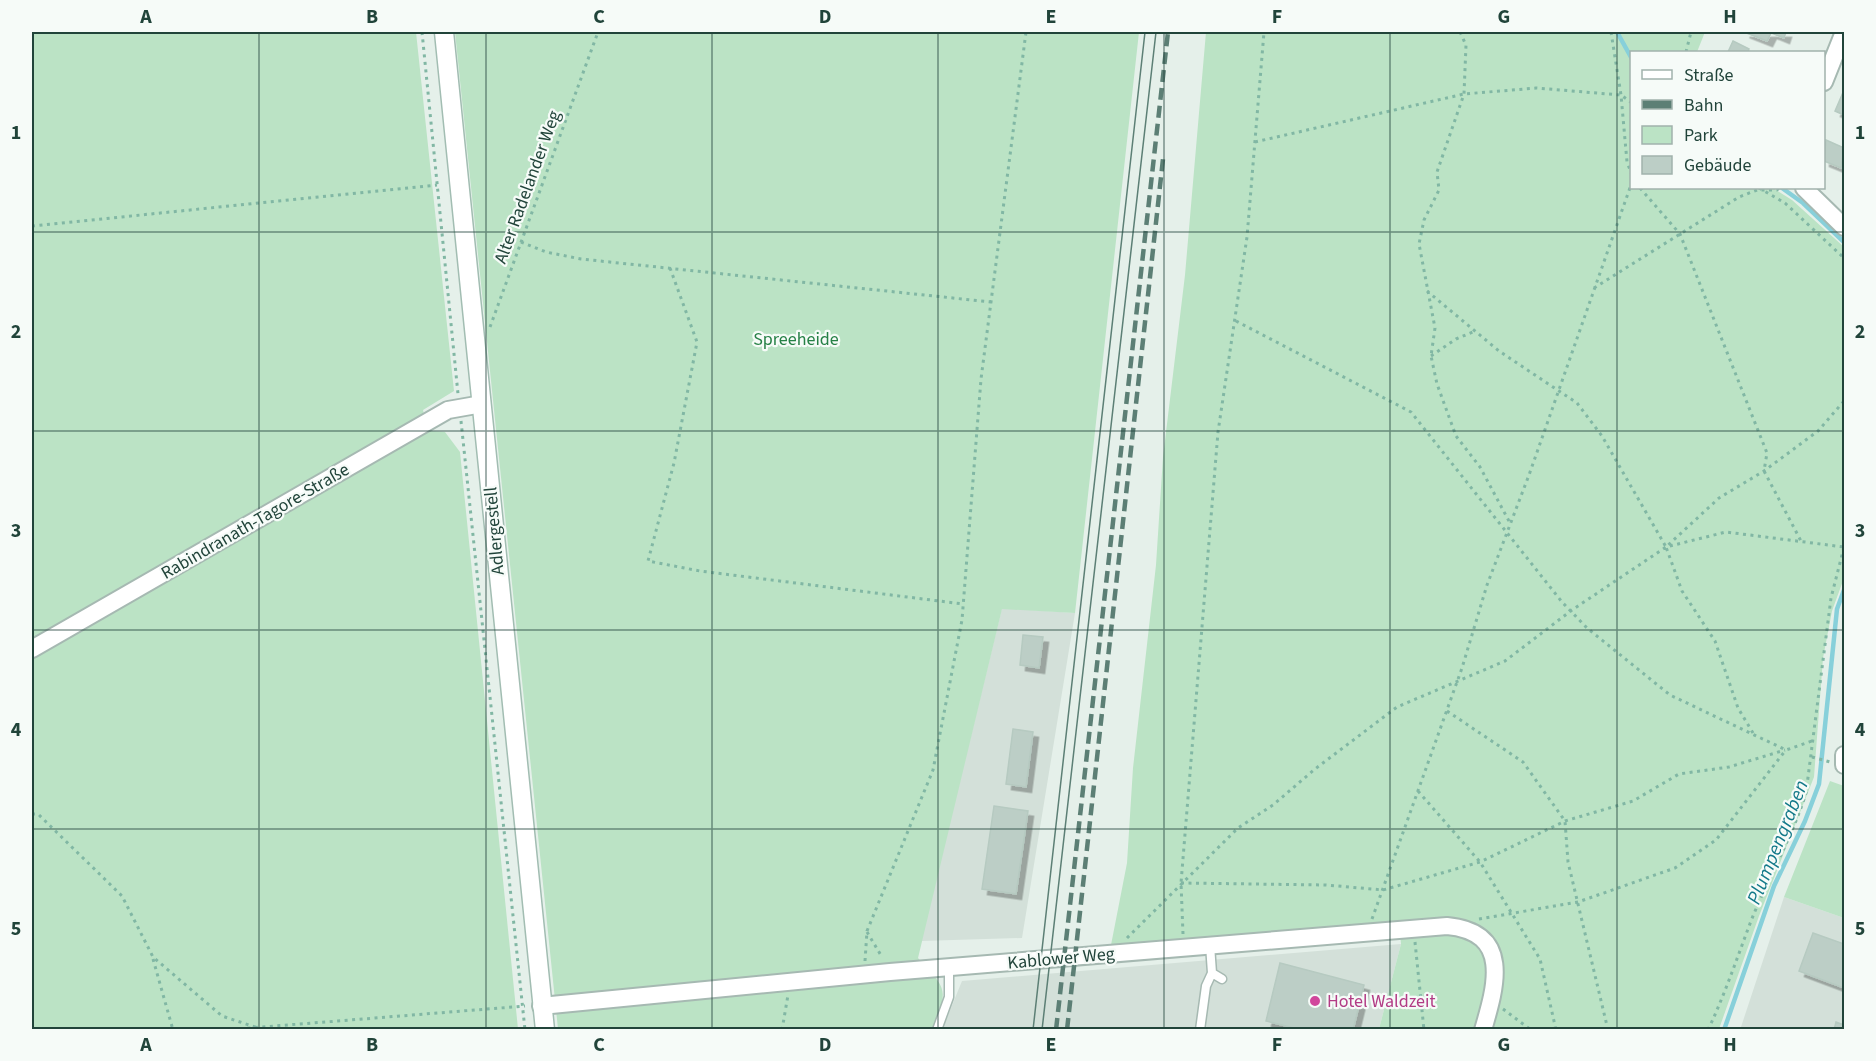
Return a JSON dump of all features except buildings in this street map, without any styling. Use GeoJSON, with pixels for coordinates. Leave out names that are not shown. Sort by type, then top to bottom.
{"type":"FeatureCollection","features":[{"type":"Feature","properties":{"kind":"main road","name":"Adlergestell"},"geometry":{"type":"LineString","coordinates":[[444,32],[544,1029]]}},
{"type":"Feature","properties":{"kind":"street"},"geometry":{"type":"LineString","coordinates":[[1825,80],[1844,32]]}},
{"type":"Feature","properties":{"kind":"street"},"geometry":{"type":"LineString","coordinates":[[1805,189],[1845,227]]}},
{"type":"Feature","properties":{"kind":"street","name":"Rabindranath-Tagore-Straße"},"geometry":{"type":"LineString","coordinates":[[32,649],[448,411],[482,404]]}},
{"type":"Feature","properties":{"kind":"street","name":"Kablower Weg"},"geometry":{"type":"LineString","coordinates":[[542,1006],[1121,952],[1413,928],[1458,927],[1470,930],[1483,942],[1496,966],[1496,982],[1482,1029]]}},
{"type":"Feature","properties":{"kind":"lane"},"geometry":{"type":"LineString","coordinates":[[1200,1029],[1206,986],[1212,973],[1210,945]]}},
{"type":"Feature","properties":{"kind":"lane"},"geometry":{"type":"LineString","coordinates":[[937,1029],[949,997],[949,968]]}},
{"type":"Feature","properties":{"kind":"lane"},"geometry":{"type":"LineString","coordinates":[[1212,973],[1222,979]]}},
{"type":"Feature","properties":{"kind":"path"},"geometry":{"type":"LineString","coordinates":[[422,32],[525,1029]]}},
{"type":"Feature","properties":{"kind":"path","name":"Alter Radelander Weg"},"geometry":{"type":"LineString","coordinates":[[477,350],[492,322],[598,32]]}},
{"type":"Feature","properties":{"kind":"path"},"geometry":{"type":"LineString","coordinates":[[864,975],[867,931],[933,770],[963,604],[981,379],[1026,32]]}},
{"type":"Feature","properties":{"kind":"path"},"geometry":{"type":"LineString","coordinates":[[1184,947],[1181,883],[1218,432],[1236,321],[1264,32]]}},
{"type":"Feature","properties":{"kind":"path"},"geometry":{"type":"LineString","coordinates":[[1460,32],[1466,45],[1464,94],[1437,172],[1439,190],[1424,220],[1419,244],[1435,328],[1431,356],[1437,384],[1456,436],[1480,467],[1511,524]]}},
{"type":"Feature","properties":{"kind":"path"},"geometry":{"type":"LineString","coordinates":[[1611,32],[1622,95],[1627,162],[1630,170]]}},
{"type":"Feature","properties":{"kind":"path"},"geometry":{"type":"LineString","coordinates":[[1686,51],[1691,32]]}},
{"type":"Feature","properties":{"kind":"path"},"geometry":{"type":"LineString","coordinates":[[1255,142],[1464,94],[1536,88],[1622,95],[1630,101]]}},
{"type":"Feature","properties":{"kind":"path"},"geometry":{"type":"LineString","coordinates":[[32,226],[437,185]]}},
{"type":"Feature","properties":{"kind":"path"},"geometry":{"type":"LineString","coordinates":[[1371,932],[1372,918],[1458,680],[1487,585],[1511,524],[1592,289],[1630,187]]}},
{"type":"Feature","properties":{"kind":"path"},"geometry":{"type":"LineString","coordinates":[[1641,189],[1680,234],[1767,453],[1764,471],[1802,541]]}},
{"type":"Feature","properties":{"kind":"path"},"geometry":{"type":"LineString","coordinates":[[1592,289],[1739,197],[1761,189],[1778,189]]}},
{"type":"Feature","properties":{"kind":"path"},"geometry":{"type":"LineString","coordinates":[[1761,189],[1785,203],[1845,258]]}},
{"type":"Feature","properties":{"kind":"path"},"geometry":{"type":"LineString","coordinates":[[521,242],[546,252],[581,259],[991,302]]}},
{"type":"Feature","properties":{"kind":"path"},"geometry":{"type":"LineString","coordinates":[[670,268],[697,342],[674,463],[648,561],[700,571],[963,604]]}},
{"type":"Feature","properties":{"kind":"path"},"geometry":{"type":"LineString","coordinates":[[1426,290],[1475,331],[1577,403],[1602,436],[1666,547],[1682,591],[1715,641],[1738,708],[1754,734]]}},
{"type":"Feature","properties":{"kind":"path"},"geometry":{"type":"LineString","coordinates":[[1236,321],[1411,411],[1562,602],[1587,628],[1670,695],[1786,750]]}},
{"type":"Feature","properties":{"kind":"path"},"geometry":{"type":"LineString","coordinates":[[1431,356],[1456,339],[1475,331]]}},
{"type":"Feature","properties":{"kind":"path"},"geometry":{"type":"LineString","coordinates":[[1121,952],[1127,937],[1238,828],[1273,805],[1315,769],[1397,707],[1505,661],[1572,610],[1666,547],[1719,498],[1764,471],[1818,430],[1845,401]]}},
{"type":"Feature","properties":{"kind":"path"},"geometry":{"type":"LineString","coordinates":[[1666,547],[1726,532],[1844,546],[1831,598],[1812,741],[1812,758],[1798,818],[1751,921],[1730,983],[1708,1029]]}},
{"type":"Feature","properties":{"kind":"path"},"geometry":{"type":"LineString","coordinates":[[1447,711],[1523,762],[1565,821],[1568,862],[1608,1029]]}},
{"type":"Feature","properties":{"kind":"path"},"geometry":{"type":"LineString","coordinates":[[1181,883],[1326,885],[1383,890],[1480,862],[1565,821],[1633,801],[1679,774],[1729,767],[1812,741]]}},
{"type":"Feature","properties":{"kind":"path"},"geometry":{"type":"LineString","coordinates":[[1512,914],[1578,902],[1675,868],[1716,840],[1786,750]]}},
{"type":"Feature","properties":{"kind":"path"},"geometry":{"type":"LineString","coordinates":[[1812,758],[1825,760]]}},
{"type":"Feature","properties":{"kind":"path"},"geometry":{"type":"LineString","coordinates":[[1418,790],[1480,862],[1540,959],[1556,1029]]}},
{"type":"Feature","properties":{"kind":"path"},"geometry":{"type":"LineString","coordinates":[[32,813],[38,814],[122,896],[153,957],[173,1029]]}},
{"type":"Feature","properties":{"kind":"path"},"geometry":{"type":"LineString","coordinates":[[1413,928],[1424,1029]]}},
{"type":"Feature","properties":{"kind":"path"},"geometry":{"type":"LineString","coordinates":[[867,931],[890,972]]}},
{"type":"Feature","properties":{"kind":"path"},"geometry":{"type":"LineString","coordinates":[[153,957],[222,1016],[263,1029]]}},
{"type":"Feature","properties":{"kind":"path"},"geometry":{"type":"LineString","coordinates":[[782,1029],[790,982]]}},
{"type":"Feature","properties":{"kind":"path"},"geometry":{"type":"LineString","coordinates":[[1492,1000],[1531,1029]]}},
{"type":"Feature","properties":{"kind":"path"},"geometry":{"type":"LineString","coordinates":[[225,1029],[263,1029],[542,1006]]}},
{"type":"Feature","properties":{"kind":"shaded area"},"geometry":{"type":"Polygon","coordinates":[[[1002,608],[1075,613],[1022,938],[921,941],[1002,608]]]}},
{"type":"Feature","properties":{"kind":"shaded area"},"geometry":{"type":"Polygon","coordinates":[[[1784,897],[1844,918],[1844,1029],[1740,1030],[1784,897]]]}},
{"type":"Feature","properties":{"kind":"shaded area"},"geometry":{"type":"Polygon","coordinates":[[[1401,944],[1379,1029],[942,1030],[962,981],[1401,944]]]}},
{"type":"Feature","properties":{"kind":"green space"},"geometry":{"type":"Polygon","coordinates":[[[32,32],[416,32],[454,391],[423,410],[428,431],[445,432],[460,452],[518,1029],[32,1029],[32,32]]]}},
{"type":"Feature","properties":{"kind":"green space","name":"Spreeheide"},"geometry":{"type":"Polygon","coordinates":[[[455,32],[1139,32],[1075,613],[1002,609],[918,958],[935,977],[942,990],[941,1005],[932,1029],[558,1029],[455,32]]]}},
{"type":"Feature","properties":{"kind":"green space"},"geometry":{"type":"Polygon","coordinates":[[[1206,32],[1705,32],[1697,51],[1630,51],[1630,189],[1775,189],[1792,200],[1844,247],[1844,578],[1832,611],[1823,658],[1814,777],[1759,916],[1719,1029],[1379,1029],[1401,944],[1399,923],[1111,945],[1127,863],[1133,768],[1156,565],[1163,457],[1185,275],[1206,32]]]}},
{"type":"Feature","properties":{"kind":"green space"},"geometry":{"type":"Polygon","coordinates":[[[1830,781],[1844,786],[1844,918],[1784,897],[1830,781]]]}},
{"type":"Feature","properties":{"kind":"waterway","name":"Plumpengraben"},"geometry":{"type":"LineString","coordinates":[[1617,32],[1630,55]]}},
{"type":"Feature","properties":{"kind":"waterway","name":"Plumpengraben"},"geometry":{"type":"LineString","coordinates":[[1783,189],[1803,203],[1844,242]]}},
{"type":"Feature","properties":{"kind":"waterway","name":"Plumpengraben"},"geometry":{"type":"LineString","coordinates":[[1724,1030],[1774,886],[1805,821],[1819,784],[1837,609],[1844,590]]}},
{"type":"Feature","properties":{"kind":"tram line"},"geometry":{"type":"LineString","coordinates":[[1033,1030],[1145,32]]}},
{"type":"Feature","properties":{"kind":"tram line"},"geometry":{"type":"LineString","coordinates":[[1042,1030],[1156,32]]}},
{"type":"Feature","properties":{"kind":"railway"},"geometry":{"type":"LineString","coordinates":[[1056,1030],[1168,32]]}},
{"type":"Feature","properties":{"kind":"railway"},"geometry":{"type":"LineString","coordinates":[[1067,1030],[1163,159]]}},
{"type":"Feature","properties":{"kind":"place","name":"Hotel Waldzeit"},"geometry":{"type":"Point","coordinates":[1315,1001]}}]}
